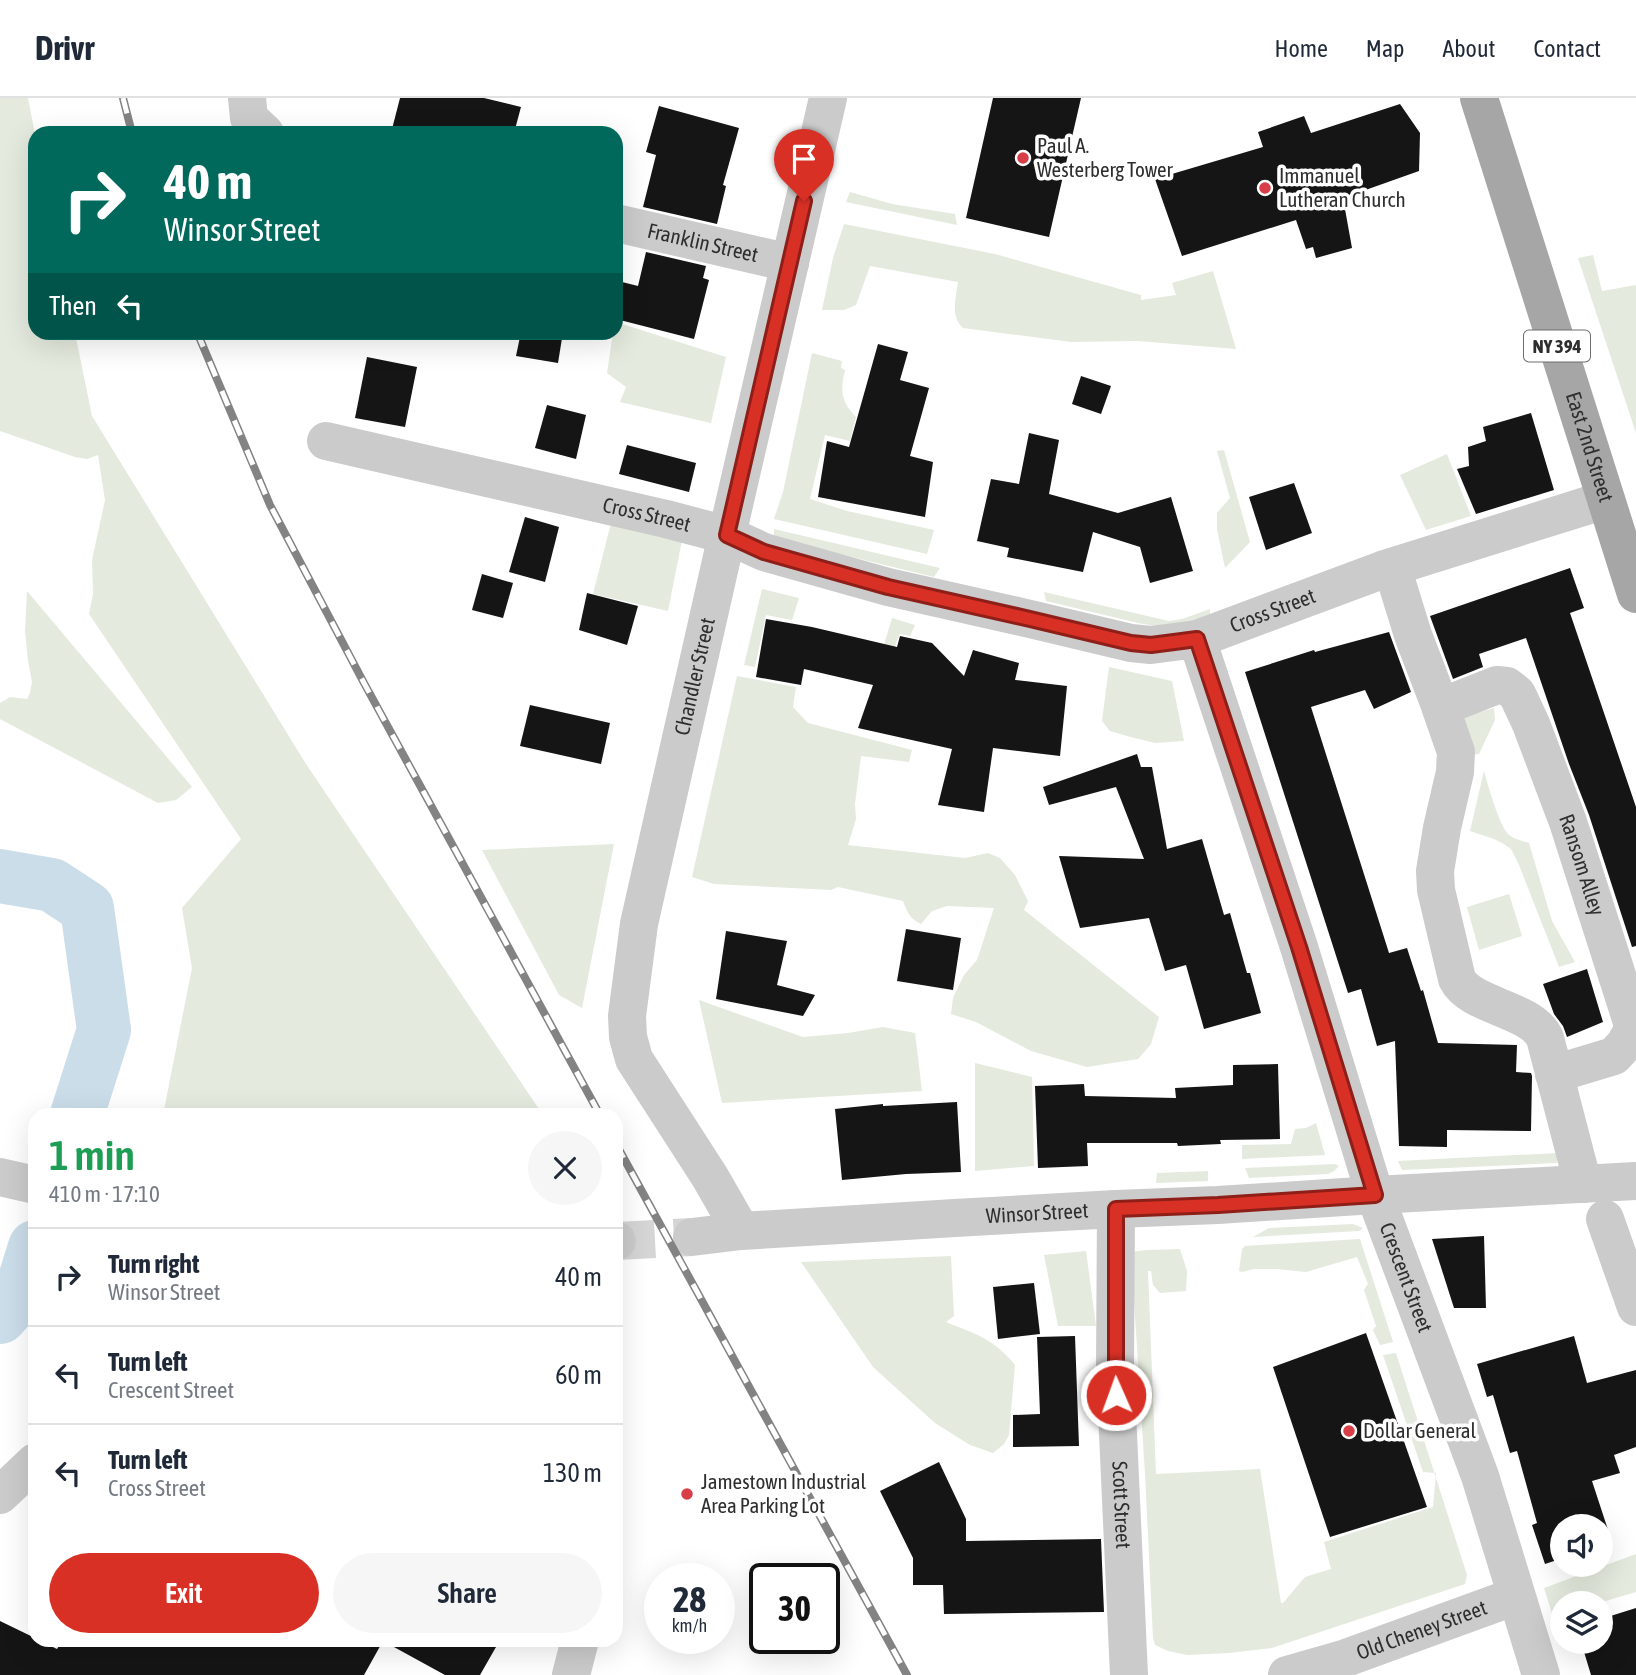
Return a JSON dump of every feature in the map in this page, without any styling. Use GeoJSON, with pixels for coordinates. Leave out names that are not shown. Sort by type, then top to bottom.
{"type":"FeatureCollection","features":[{"type":"Feature","properties":{"kind":"main road","name":"East 2nd Street"},"geometry":{"type":"LineString","coordinates":[[1479,98],[1636,594]]}},
{"type":"Feature","properties":{"kind":"street"},"geometry":{"type":"LineString","coordinates":[[247,98],[249,118],[258,126]]}},
{"type":"Feature","properties":{"kind":"street","name":"Chandler Street"},"geometry":{"type":"LineString","coordinates":[[741,1231],[710,1177],[634,1059],[628,1037],[627,1016],[639,924],[828,98]]}},
{"type":"Feature","properties":{"kind":"street","name":"Franklin Street"},"geometry":{"type":"LineString","coordinates":[[623,225],[790,263]]}},
{"type":"Feature","properties":{"kind":"street","name":"Cross Street"},"geometry":{"type":"LineString","coordinates":[[326,442],[666,519],[727,535],[764,552],[888,587],[1131,643],[1151,645],[1197,639],[1392,567],[1605,500]]}},
{"type":"Feature","properties":{"kind":"street"},"geometry":{"type":"LineString","coordinates":[[1392,567],[1413,635],[1453,741],[1456,761],[1436,860],[1435,883],[1457,979],[1461,986],[1471,993],[1528,1021],[1542,1031],[1583,1184]]}},
{"type":"Feature","properties":{"kind":"street","name":"Crescent Street"},"geometry":{"type":"LineString","coordinates":[[1197,639],[1299,947],[1375,1195],[1480,1476],[1541,1675]]}},
{"type":"Feature","properties":{"kind":"street","name":"Ransom Alley"},"geometry":{"type":"LineString","coordinates":[[1441,708],[1497,685],[1507,686],[1517,694],[1568,822],[1632,1022],[1632,1031],[1614,1056],[1555,1074]]}},
{"type":"Feature","properties":{"kind":"street"},"geometry":{"type":"LineString","coordinates":[[0,1177],[28,1183]]}},
{"type":"Feature","properties":{"kind":"street","name":"Winsor Street"},"geometry":{"type":"LineString","coordinates":[[692,1237],[741,1231],[1636,1181]]}},
{"type":"Feature","properties":{"kind":"street","name":"Scott Street"},"geometry":{"type":"LineString","coordinates":[[1116,1209],[1115,1368],[1129,1675]]}},
{"type":"Feature","properties":{"kind":"street"},"geometry":{"type":"LineString","coordinates":[[1605,1219],[1636,1307]]}},
{"type":"Feature","properties":{"kind":"street"},"geometry":{"type":"LineString","coordinates":[[0,1495],[28,1469]]}},
{"type":"Feature","properties":{"kind":"street","name":"Old Cheney Street"},"geometry":{"type":"LineString","coordinates":[[1287,1675],[1343,1659],[1516,1596]]}},
{"type":"Feature","properties":{"kind":"street"},"geometry":{"type":"LineString","coordinates":[[571,1675],[578,1647]]}},
{"type":"Feature","properties":{"kind":"shaded area"},"geometry":{"type":"Polygon","coordinates":[[[0,98],[28,98],[33,126],[28,126],[28,340],[76,340],[92,416],[306,764],[538,1108],[164,1108],[192,968],[182,908],[241,839],[89,614],[93,594],[92,560],[105,500],[98,455],[87,459],[75,457],[0,431],[0,98]]]}},
{"type":"Feature","properties":{"kind":"shaded area"},"geometry":{"type":"Polygon","coordinates":[[[850,192],[892,204],[955,214],[957,225],[846,202],[850,192]]]}},
{"type":"Feature","properties":{"kind":"shaded area"},"geometry":{"type":"Polygon","coordinates":[[[844,224],[995,254],[1141,295],[1141,300],[1176,295],[1172,283],[1213,271],[1236,349],[1138,341],[1071,342],[963,328],[955,313],[958,282],[870,266],[856,305],[844,310],[822,310],[833,258],[844,224]]]}},
{"type":"Feature","properties":{"kind":"shaded area"},"geometry":{"type":"Polygon","coordinates":[[[1593,255],[1602,291],[1636,285],[1636,433],[1578,258],[1593,255]]]}},
{"type":"Feature","properties":{"kind":"shaded area"},"geometry":{"type":"Polygon","coordinates":[[[623,324],[726,357],[711,423],[620,402],[626,387],[607,373],[612,340],[623,340],[623,324]]]}},
{"type":"Feature","properties":{"kind":"shaded area"},"geometry":{"type":"Polygon","coordinates":[[[812,353],[842,361],[841,368],[845,370],[843,395],[847,406],[856,417],[850,441],[825,435],[810,499],[847,511],[934,530],[927,554],[774,519],[783,492],[812,353]]]}},
{"type":"Feature","properties":{"kind":"shaded area"},"geometry":{"type":"Polygon","coordinates":[[[1224,450],[1250,542],[1225,568],[1217,529],[1217,513],[1230,498],[1217,451],[1224,450]]]}},
{"type":"Feature","properties":{"kind":"shaded area"},"geometry":{"type":"Polygon","coordinates":[[[1447,454],[1471,516],[1426,530],[1400,475],[1447,454]]]}},
{"type":"Feature","properties":{"kind":"shaded area"},"geometry":{"type":"Polygon","coordinates":[[[611,523],[682,540],[668,611],[593,594],[611,523]]]}},
{"type":"Feature","properties":{"kind":"shaded area"},"geometry":{"type":"Polygon","coordinates":[[[774,529],[940,568],[934,577],[774,538],[774,529]]]}},
{"type":"Feature","properties":{"kind":"shaded area"},"geometry":{"type":"Polygon","coordinates":[[[762,589],[799,598],[792,620],[766,615],[755,667],[744,665],[762,589]]]}},
{"type":"Feature","properties":{"kind":"shaded area"},"geometry":{"type":"Polygon","coordinates":[[[27,591],[192,787],[176,800],[158,803],[0,719],[0,703],[10,697],[27,699],[30,693],[32,682],[25,631],[27,591]]]}},
{"type":"Feature","properties":{"kind":"shaded area"},"geometry":{"type":"Polygon","coordinates":[[[1044,592],[1169,621],[1210,609],[1210,616],[1173,629],[1046,601],[1044,592]]]}},
{"type":"Feature","properties":{"kind":"shaded area"},"geometry":{"type":"Polygon","coordinates":[[[892,618],[915,625],[910,636],[900,634],[883,675],[876,671],[892,618]]]}},
{"type":"Feature","properties":{"kind":"shaded area"},"geometry":{"type":"Polygon","coordinates":[[[1109,667],[1172,681],[1184,741],[1155,743],[1110,731],[1102,721],[1109,667]]]}},
{"type":"Feature","properties":{"kind":"shaded area"},"geometry":{"type":"Polygon","coordinates":[[[737,676],[796,687],[793,707],[808,723],[912,750],[909,762],[861,756],[855,804],[856,819],[848,845],[965,858],[988,853],[1000,858],[1015,875],[1028,901],[1024,910],[1159,1017],[1151,1044],[1138,1059],[1087,1067],[1031,1051],[976,1022],[951,1014],[953,998],[964,975],[977,960],[994,908],[947,906],[932,911],[921,924],[909,915],[903,901],[838,887],[831,890],[714,884],[692,877],[737,676]]]}},
{"type":"Feature","properties":{"kind":"shaded area"},"geometry":{"type":"Polygon","coordinates":[[[1494,708],[1495,720],[1479,754],[1468,755],[1462,717],[1494,708]]]}},
{"type":"Feature","properties":{"kind":"shaded area"},"geometry":{"type":"Polygon","coordinates":[[[1484,771],[1494,804],[1508,834],[1529,843],[1552,921],[1575,962],[1559,967],[1511,849],[1494,839],[1470,831],[1484,771]]]}},
{"type":"Feature","properties":{"kind":"shaded area"},"geometry":{"type":"Polygon","coordinates":[[[614,844],[582,1008],[559,995],[482,850],[614,844]]]}},
{"type":"Feature","properties":{"kind":"shaded area"},"geometry":{"type":"Polygon","coordinates":[[[1509,894],[1522,936],[1479,950],[1467,907],[1509,894]]]}},
{"type":"Feature","properties":{"kind":"shaded area"},"geometry":{"type":"Polygon","coordinates":[[[699,1000],[803,1037],[883,1027],[915,1033],[922,1091],[722,1103],[699,1000]]]}},
{"type":"Feature","properties":{"kind":"shaded area"},"geometry":{"type":"Polygon","coordinates":[[[975,1063],[1032,1077],[1034,1166],[975,1171],[975,1063]]]}},
{"type":"Feature","properties":{"kind":"shaded area"},"geometry":{"type":"Polygon","coordinates":[[[1316,1123],[1325,1155],[1242,1159],[1242,1145],[1291,1144],[1295,1129],[1316,1123]]]}},
{"type":"Feature","properties":{"kind":"shaded area"},"geometry":{"type":"Polygon","coordinates":[[[1557,1153],[1557,1163],[1402,1170],[1398,1161],[1557,1153]]]}},
{"type":"Feature","properties":{"kind":"shaded area"},"geometry":{"type":"Polygon","coordinates":[[[1339,1166],[1328,1174],[1249,1178],[1245,1168],[1339,1166]]]}},
{"type":"Feature","properties":{"kind":"shaded area"},"geometry":{"type":"Polygon","coordinates":[[[1208,1171],[1208,1181],[1156,1183],[1157,1173],[1208,1171]]]}},
{"type":"Feature","properties":{"kind":"shaded area"},"geometry":{"type":"Polygon","coordinates":[[[1353,1224],[1363,1228],[1359,1231],[1253,1237],[1269,1228],[1353,1224]]]}},
{"type":"Feature","properties":{"kind":"shaded area"},"geometry":{"type":"Polygon","coordinates":[[[1360,1239],[1393,1342],[1380,1345],[1373,1330],[1376,1326],[1364,1290],[1368,1284],[1357,1257],[1306,1272],[1277,1269],[1239,1271],[1242,1249],[1245,1246],[1360,1239]]]}},
{"type":"Feature","properties":{"kind":"shaded area"},"geometry":{"type":"Polygon","coordinates":[[[1180,1249],[1187,1271],[1186,1291],[1160,1293],[1153,1285],[1151,1271],[1148,1271],[1156,1474],[1260,1469],[1281,1603],[1305,1577],[1331,1569],[1324,1542],[1433,1507],[1436,1477],[1467,1575],[1465,1584],[1272,1648],[1187,1655],[1155,1645],[1131,1252],[1180,1249]]]}},
{"type":"Feature","properties":{"kind":"shaded area"},"geometry":{"type":"Polygon","coordinates":[[[1086,1251],[1096,1326],[1058,1326],[1044,1255],[1086,1251]]]}},
{"type":"Feature","properties":{"kind":"shaded area"},"geometry":{"type":"Polygon","coordinates":[[[951,1256],[954,1316],[946,1322],[992,1343],[1015,1365],[1009,1435],[1004,1444],[993,1453],[970,1445],[935,1423],[873,1367],[801,1262],[951,1256]]]}},
{"type":"Feature","properties":{"kind":"shaded area"},"geometry":{"type":"Polygon","coordinates":[[[1396,1353],[1434,1473],[1423,1472],[1383,1355],[1396,1353]]]}},
{"type":"Feature","properties":{"kind":"shaded area"},"geometry":{"type":"Polygon","coordinates":[[[1636,1554],[1636,1592],[1613,1599],[1613,1591],[1550,1591],[1550,1607],[1544,1588],[1574,1577],[1613,1577],[1613,1562],[1636,1554]]]}},
{"type":"Feature","properties":{"kind":"building"},"geometry":{"type":"Polygon","coordinates":[[[400,98],[484,98],[521,107],[516,126],[393,126],[400,98]]]}},
{"type":"Feature","properties":{"kind":"building","name":"Paul A. Westerberg Tower"},"geometry":{"type":"Polygon","coordinates":[[[993,98],[1081,98],[1049,237],[966,218],[993,98]]]}},
{"type":"Feature","properties":{"kind":"building","name":"Immanuel Lutheran Church"},"geometry":{"type":"Polygon","coordinates":[[[1400,104],[1420,133],[1419,171],[1343,198],[1352,248],[1316,258],[1313,247],[1306,249],[1296,220],[1182,256],[1155,179],[1263,147],[1258,132],[1304,116],[1311,133],[1400,104]]]}},
{"type":"Feature","properties":{"kind":"building"},"geometry":{"type":"Polygon","coordinates":[[[659,106],[739,128],[723,185],[726,186],[717,224],[643,207],[656,155],[646,152],[659,106]]]}},
{"type":"Feature","properties":{"kind":"building"},"geometry":{"type":"Polygon","coordinates":[[[646,252],[706,266],[703,278],[709,280],[694,339],[623,321],[623,282],[638,286],[646,252]]]}},
{"type":"Feature","properties":{"kind":"building"},"geometry":{"type":"Polygon","coordinates":[[[519,340],[562,340],[558,363],[516,356],[519,340]]]}},
{"type":"Feature","properties":{"kind":"building"},"geometry":{"type":"Polygon","coordinates":[[[878,344],[908,352],[900,380],[929,388],[910,456],[933,462],[925,517],[818,497],[827,441],[849,447],[878,344]]]}},
{"type":"Feature","properties":{"kind":"building"},"geometry":{"type":"Polygon","coordinates":[[[367,357],[417,367],[405,427],[355,418],[367,357]]]}},
{"type":"Feature","properties":{"kind":"building"},"geometry":{"type":"Polygon","coordinates":[[[1081,376],[1111,386],[1101,414],[1072,404],[1081,376]]]}},
{"type":"Feature","properties":{"kind":"building"},"geometry":{"type":"Polygon","coordinates":[[[547,405],[586,415],[576,459],[535,448],[547,405]]]}},
{"type":"Feature","properties":{"kind":"building"},"geometry":{"type":"Polygon","coordinates":[[[1531,413],[1554,490],[1476,514],[1457,469],[1469,466],[1468,447],[1486,441],[1483,427],[1531,413]]]}},
{"type":"Feature","properties":{"kind":"building"},"geometry":{"type":"Polygon","coordinates":[[[1029,433],[1059,440],[1049,494],[1118,513],[1171,497],[1193,571],[1150,583],[1140,547],[1093,532],[1083,572],[1007,557],[1009,548],[977,541],[991,479],[1019,484],[1029,433]]]}},
{"type":"Feature","properties":{"kind":"building"},"geometry":{"type":"Polygon","coordinates":[[[627,445],[696,463],[689,492],[619,474],[627,445]]]}},
{"type":"Feature","properties":{"kind":"building"},"geometry":{"type":"Polygon","coordinates":[[[1294,483],[1312,533],[1266,550],[1249,497],[1294,483]]]}},
{"type":"Feature","properties":{"kind":"building"},"geometry":{"type":"Polygon","coordinates":[[[525,517],[559,527],[545,582],[509,572],[525,517]]]}},
{"type":"Feature","properties":{"kind":"building"},"geometry":{"type":"Polygon","coordinates":[[[1570,568],[1584,608],[1570,613],[1636,807],[1636,946],[1632,947],[1589,815],[1526,638],[1479,654],[1483,667],[1453,679],[1430,616],[1570,568]]]}},
{"type":"Feature","properties":{"kind":"building"},"geometry":{"type":"Polygon","coordinates":[[[482,574],[513,583],[503,618],[472,610],[482,574]]]}},
{"type":"Feature","properties":{"kind":"building"},"geometry":{"type":"Polygon","coordinates":[[[587,593],[638,606],[627,645],[579,630],[587,593]]]}},
{"type":"Feature","properties":{"kind":"building"},"geometry":{"type":"Polygon","coordinates":[[[766,619],[897,647],[900,636],[932,643],[964,676],[973,650],[1019,663],[1015,680],[1067,686],[1060,756],[993,748],[984,812],[938,805],[952,749],[858,728],[873,685],[804,669],[801,685],[756,677],[766,619]]]}},
{"type":"Feature","properties":{"kind":"building"},"geometry":{"type":"Polygon","coordinates":[[[1389,632],[1411,692],[1374,709],[1365,690],[1311,707],[1389,953],[1407,948],[1421,991],[1423,990],[1438,1043],[1517,1045],[1516,1072],[1531,1073],[1532,1076],[1531,1131],[1447,1130],[1447,1147],[1399,1146],[1395,1041],[1377,1046],[1361,989],[1348,993],[1245,672],[1314,650],[1315,652],[1389,632]]]}},
{"type":"Feature","properties":{"kind":"building"},"geometry":{"type":"Polygon","coordinates":[[[530,705],[610,723],[601,764],[520,746],[530,705]]]}},
{"type":"Feature","properties":{"kind":"building"},"geometry":{"type":"Polygon","coordinates":[[[1137,754],[1141,767],[1152,767],[1167,849],[1202,839],[1224,915],[1230,913],[1261,1013],[1204,1029],[1186,965],[1165,971],[1149,918],[1080,928],[1059,856],[1144,859],[1116,787],[1049,805],[1043,787],[1137,754]]]}},
{"type":"Feature","properties":{"kind":"building"},"geometry":{"type":"Polygon","coordinates":[[[906,929],[961,938],[953,990],[897,981],[906,929]]]}},
{"type":"Feature","properties":{"kind":"building"},"geometry":{"type":"Polygon","coordinates":[[[726,931],[787,941],[777,985],[815,995],[803,1016],[716,999],[726,931]]]}},
{"type":"Feature","properties":{"kind":"building"},"geometry":{"type":"Polygon","coordinates":[[[1587,969],[1603,1022],[1567,1037],[1554,1014],[1543,984],[1587,969]]]}},
{"type":"Feature","properties":{"kind":"building"},"geometry":{"type":"Polygon","coordinates":[[[1278,1064],[1280,1139],[1220,1140],[1221,1144],[1178,1146],[1177,1143],[1087,1143],[1088,1166],[1038,1168],[1035,1086],[1084,1084],[1085,1096],[1176,1098],[1175,1088],[1233,1085],[1233,1065],[1278,1064]]]}},
{"type":"Feature","properties":{"kind":"building"},"geometry":{"type":"Polygon","coordinates":[[[957,1102],[961,1172],[842,1180],[835,1109],[883,1104],[957,1102]]]}},
{"type":"Feature","properties":{"kind":"building"},"geometry":{"type":"Polygon","coordinates":[[[1484,1236],[1486,1308],[1454,1308],[1432,1239],[1484,1236]]]}},
{"type":"Feature","properties":{"kind":"building"},"geometry":{"type":"Polygon","coordinates":[[[1034,1283],[1040,1334],[998,1339],[993,1287],[1034,1283]]]}},
{"type":"Feature","properties":{"kind":"building"},"geometry":{"type":"Polygon","coordinates":[[[1366,1333],[1427,1507],[1330,1537],[1273,1367],[1366,1333]]]}},
{"type":"Feature","properties":{"kind":"building"},"geometry":{"type":"Polygon","coordinates":[[[1075,1336],[1079,1446],[1013,1447],[1013,1415],[1040,1414],[1037,1337],[1075,1336]]]}},
{"type":"Feature","properties":{"kind":"building"},"geometry":{"type":"Polygon","coordinates":[[[1574,1336],[1587,1383],[1636,1370],[1636,1447],[1614,1455],[1620,1473],[1592,1481],[1603,1514],[1550,1514],[1550,1562],[1545,1564],[1532,1525],[1537,1523],[1517,1451],[1510,1453],[1493,1395],[1487,1397],[1477,1364],[1574,1336]]]}},
{"type":"Feature","properties":{"kind":"building"},"geometry":{"type":"Polygon","coordinates":[[[939,1462],[966,1519],[966,1541],[1101,1539],[1104,1612],[944,1614],[943,1585],[913,1585],[913,1558],[880,1491],[939,1462]]]}},
{"type":"Feature","properties":{"kind":"building"},"geometry":{"type":"Polygon","coordinates":[[[1636,1608],[1636,1675],[1591,1675],[1585,1654],[1613,1654],[1613,1615],[1636,1608]]]}},
{"type":"Feature","properties":{"kind":"building"},"geometry":{"type":"Polygon","coordinates":[[[0,1621],[28,1635],[28,1647],[57,1649],[380,1647],[364,1675],[0,1675],[0,1621]]]}},
{"type":"Feature","properties":{"kind":"building"},"geometry":{"type":"Polygon","coordinates":[[[394,1647],[496,1647],[480,1675],[445,1675],[394,1647]]]}},
{"type":"Feature","properties":{"kind":"waterway"},"geometry":{"type":"LineString","coordinates":[[0,876],[52,885],[87,908],[104,1030],[79,1108]]}},
{"type":"Feature","properties":{"kind":"waterway"},"geometry":{"type":"LineString","coordinates":[[0,1317],[20,1295],[28,1269]]}},
{"type":"Feature","properties":{"kind":"tunnel"},"geometry":{"type":"LineString","coordinates":[[623,1241],[692,1237]]}},
{"type":"Feature","properties":{"kind":"railway"},"geometry":{"type":"LineString","coordinates":[[123,98],[130,126]]}},
{"type":"Feature","properties":{"kind":"railway"},"geometry":{"type":"LineString","coordinates":[[200,340],[270,505],[596,1108]]}},
{"type":"Feature","properties":{"kind":"railway"},"geometry":{"type":"LineString","coordinates":[[623,1157],[907,1675]]}},
{"type":"Feature","properties":{"kind":"place","name":"Paul A. Westerberg Tower"},"geometry":{"type":"Point","coordinates":[1023,158]}},
{"type":"Feature","properties":{"kind":"place","name":"Immanuel Lutheran Church"},"geometry":{"type":"Point","coordinates":[1265,188]}},
{"type":"Feature","properties":{"kind":"place","name":"Dollar General"},"geometry":{"type":"Point","coordinates":[1349,1431]}},
{"type":"Feature","properties":{"kind":"place","name":"Jamestown Industrial Area Parking Lot"},"geometry":{"type":"Point","coordinates":[687,1494]}},
{"type":"Feature","properties":{"kind":"route"},"geometry":{"type":"LineString","coordinates":[[804,201],[727,535],[764,552],[888,587],[1131,643],[1151,645],[1197,639],[1299,947],[1375,1195],[1116,1209],[1116,1395]]}}]}
